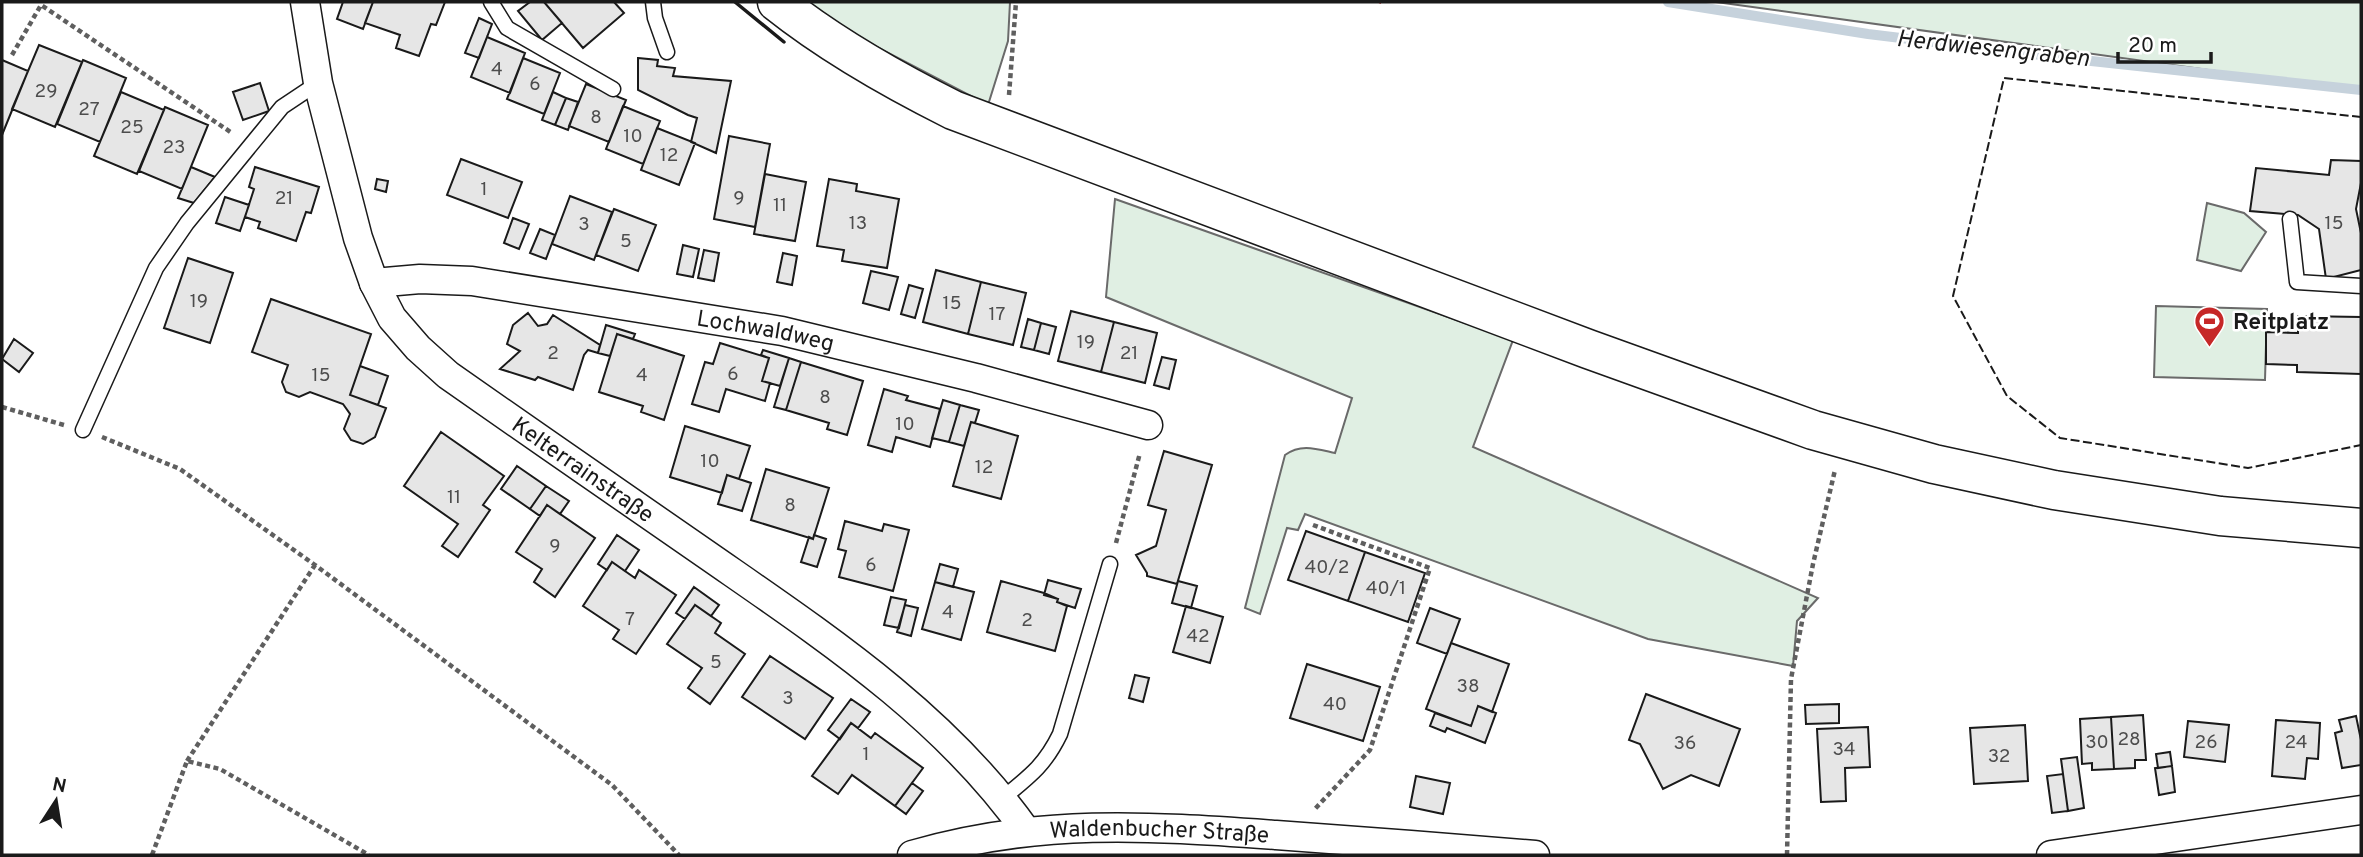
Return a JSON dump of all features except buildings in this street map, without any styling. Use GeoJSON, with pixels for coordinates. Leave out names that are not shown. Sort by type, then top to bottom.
{"type":"FeatureCollection","features":[{"type":"Feature","properties":{"kind":"main road"},"geometry":{"type":"LineString","coordinates":[[777,2],[820,35],[884,74],[953,110],[1724,400],[1844,439],[1934,464],[2054,491],[2137,505],[2281,522],[2361,528]]}},
{"type":"Feature","properties":{"kind":"street","name":"Kelterrainstraße"},"geometry":{"type":"LineString","coordinates":[[305,2],[318,83],[358,238],[374,283],[392,318],[418,348],[448,375],[787,610],[886,684],[938,730],[1003,798],[1026,831]]}},
{"type":"Feature","properties":{"kind":"street","name":"Lochwaldweg"},"geometry":{"type":"LineString","coordinates":[[374,283],[420,279],[471,281],[782,331],[976,378],[1148,425]]}},
{"type":"Feature","properties":{"kind":"street"},"geometry":{"type":"LineString","coordinates":[[2051,855],[2139,849],[2361,810]]}},
{"type":"Feature","properties":{"kind":"street","name":"Waldenbucher Straße"},"geometry":{"type":"LineString","coordinates":[[912,855],[1026,831],[1153,826],[1535,855]]}},
{"type":"Feature","properties":{"kind":"lane"},"geometry":{"type":"LineString","coordinates":[[491,2],[507,28],[613,89]]}},
{"type":"Feature","properties":{"kind":"lane"},"geometry":{"type":"LineString","coordinates":[[653,2],[655,18],[667,52]]}},
{"type":"Feature","properties":{"kind":"lane"},"geometry":{"type":"LineString","coordinates":[[83,430],[156,268],[187,223],[282,107],[318,83]]}},
{"type":"Feature","properties":{"kind":"lane"},"geometry":{"type":"LineString","coordinates":[[2290,219],[2297,282],[2361,286]]}},
{"type":"Feature","properties":{"kind":"lane"},"geometry":{"type":"LineString","coordinates":[[1003,798],[1033,774],[1050,755],[1060,734],[1111,564]]}},
{"type":"Feature","properties":{"kind":"path"},"geometry":{"type":"LineString","coordinates":[[1004,131],[1009,100],[1016,2]]}},
{"type":"Feature","properties":{"kind":"path"},"geometry":{"type":"LineString","coordinates":[[12,55],[41,5],[250,145]]}},
{"type":"Feature","properties":{"kind":"path"},"geometry":{"type":"LineString","coordinates":[[2,407],[83,430],[180,468],[612,785],[679,855]]}},
{"type":"Feature","properties":{"kind":"path"},"geometry":{"type":"LineString","coordinates":[[1787,855],[1791,679],[1818,540],[1844,439]]}},
{"type":"Feature","properties":{"kind":"path"},"geometry":{"type":"LineString","coordinates":[[1111,564],[1140,453]]}},
{"type":"Feature","properties":{"kind":"path"},"geometry":{"type":"LineString","coordinates":[[1292,836],[1370,750],[1430,568],[1313,525]]}},
{"type":"Feature","properties":{"kind":"path"},"geometry":{"type":"LineString","coordinates":[[152,855],[187,761],[315,565]]}},
{"type":"Feature","properties":{"kind":"path"},"geometry":{"type":"LineString","coordinates":[[187,761],[220,769],[369,855]]}},
{"type":"Feature","properties":{"kind":"green space"},"geometry":{"type":"Polygon","coordinates":[[[805,2],[1010,2],[1008,41],[988,105],[825,20],[805,2]]]}},
{"type":"Feature","properties":{"kind":"green space"},"geometry":{"type":"Polygon","coordinates":[[[1716,2],[2361,2],[2361,91],[1716,2]]]}},
{"type":"Feature","properties":{"kind":"green space"},"geometry":{"type":"Polygon","coordinates":[[[1115,199],[1513,340],[1473,447],[1818,598],[1797,621],[1793,666],[1648,639],[1305,514],[1298,530],[1287,528],[1260,614],[1245,608],[1285,455],[1303,448],[1335,453],[1352,398],[1106,297],[1115,199]]]}},
{"type":"Feature","properties":{"kind":"green space"},"geometry":{"type":"Polygon","coordinates":[[[2207,203],[2244,213],[2266,232],[2241,271],[2197,260],[2207,203]]]}},
{"type":"Feature","properties":{"kind":"green space","name":"Reitplatz"},"geometry":{"type":"Polygon","coordinates":[[[2156,306],[2267,309],[2265,380],[2154,377],[2156,306]]]}},
{"type":"Feature","properties":{"kind":"waterway","name":"Herdwiesengraben"},"geometry":{"type":"LineString","coordinates":[[1668,2],[1868,34],[2361,90]]}},
{"type":"Feature","properties":{"kind":"fence"},"geometry":{"type":"LineString","coordinates":[[2361,117],[2004,78],[1953,296],[2007,396],[2060,438],[2248,468],[2361,445]]}},
{"type":"Feature","properties":{"kind":"wall"},"geometry":{"type":"LineString","coordinates":[[735,2],[784,42]]}},
{"type":"Feature","properties":{"kind":"place","name":"Reitplatz"},"geometry":{"type":"Point","coordinates":[2210,348]}}]}
